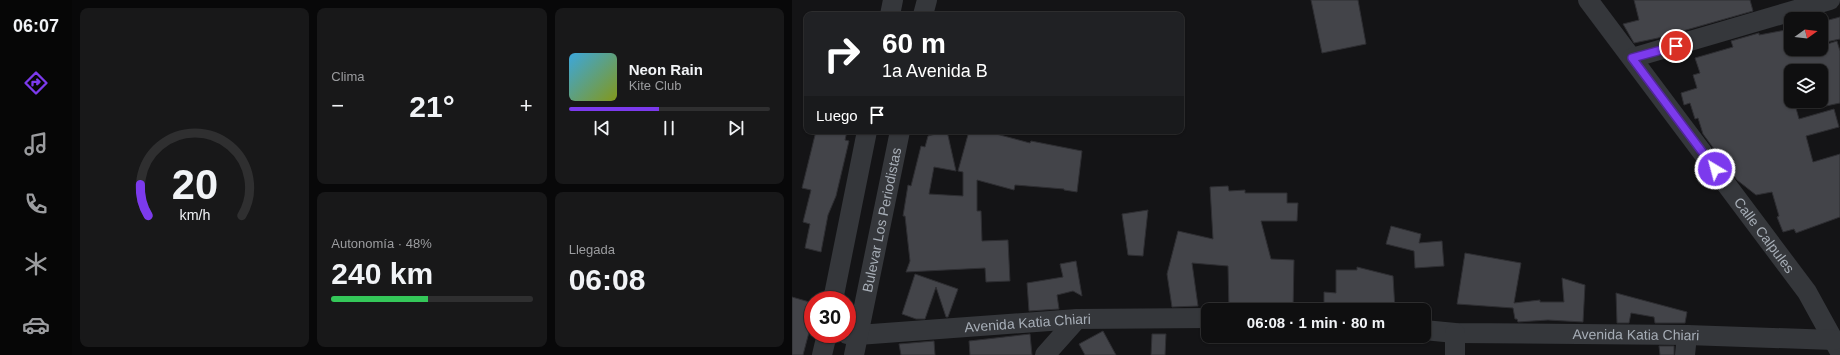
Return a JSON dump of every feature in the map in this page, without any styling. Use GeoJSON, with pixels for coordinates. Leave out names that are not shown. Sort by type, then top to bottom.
{"type":"FeatureCollection","features":[{"type":"Feature","properties":{"kind":"street"},"geometry":{"type":"LineString","coordinates":[[891,12],[893,0]]}},
{"type":"Feature","properties":{"kind":"street"},"geometry":{"type":"LineString","coordinates":[[925,12],[927,0]]}},
{"type":"Feature","properties":{"kind":"street","name":"Calle Calpules"},"geometry":{"type":"LineString","coordinates":[[1588,0],[1807,292],[1837,346]]}},
{"type":"Feature","properties":{"kind":"street"},"geometry":{"type":"LineString","coordinates":[[1632,58],[1830,0]]}},
{"type":"Feature","properties":{"kind":"street"},"geometry":{"type":"LineString","coordinates":[[835,291],[866,134]]}},
{"type":"Feature","properties":{"kind":"street","name":"Bulevar Los Periodistas"},"geometry":{"type":"LineString","coordinates":[[856,317],[899,134]]}},
{"type":"Feature","properties":{"kind":"street","name":"Avenida Katia Chiari"},"geometry":{"type":"LineString","coordinates":[[856,334],[1077,319],[1201,318]]}},
{"type":"Feature","properties":{"kind":"street"},"geometry":{"type":"LineString","coordinates":[[1045,355],[1077,319]]}},
{"type":"Feature","properties":{"kind":"street","name":"Avenida Katia Chiari"},"geometry":{"type":"LineString","coordinates":[[1431,331],[1455,333],[1687,336],[1837,346]]}},
{"type":"Feature","properties":{"kind":"street"},"geometry":{"type":"LineString","coordinates":[[1455,333],[1455,355]]}},
{"type":"Feature","properties":{"kind":"street"},"geometry":{"type":"LineString","coordinates":[[1685,355],[1687,336]]}},
{"type":"Feature","properties":{"kind":"street"},"geometry":{"type":"LineString","coordinates":[[822,355],[825,343]]}},
{"type":"Feature","properties":{"kind":"street","name":"Bulevar Los Periodistas"},"geometry":{"type":"LineString","coordinates":[[853,343],[854,355]]}},
{"type":"Feature","properties":{"kind":"building"},"geometry":{"type":"Polygon","coordinates":[[[1311,0],[1358,0],[1366,44],[1322,53],[1311,0]]]}},
{"type":"Feature","properties":{"kind":"building"},"geometry":{"type":"Polygon","coordinates":[[[1634,0],[1750,0],[1753,11],[1658,38],[1634,43],[1623,24],[1639,20],[1634,0]]]}},
{"type":"Feature","properties":{"kind":"building"},"geometry":{"type":"Polygon","coordinates":[[[1840,17],[1840,39],[1828,42],[1828,20],[1840,17]]]}},
{"type":"Feature","properties":{"kind":"building"},"geometry":{"type":"Polygon","coordinates":[[[1784,30],[1784,56],[1828,56],[1828,44],[1837,41],[1840,51],[1840,103],[1828,106],[1828,64],[1784,64],[1784,108],[1796,108],[1799,119],[1834,109],[1839,127],[1806,136],[1813,162],[1840,154],[1840,217],[1796,233],[1794,229],[1783,232],[1777,217],[1779,216],[1772,192],[1756,195],[1737,180],[1703,134],[1698,118],[1695,119],[1690,103],[1684,105],[1681,93],[1697,88],[1693,75],[1700,73],[1695,58],[1733,47],[1731,41],[1759,33],[1759,35],[1784,30]]]}},
{"type":"Feature","properties":{"kind":"building"},"geometry":{"type":"Polygon","coordinates":[[[815,134],[846,134],[845,140],[849,141],[836,196],[828,215],[821,252],[805,248],[810,224],[803,222],[811,190],[802,188],[815,134]]]}},
{"type":"Feature","properties":{"kind":"building"},"geometry":{"type":"Polygon","coordinates":[[[936,134],[948,134],[956,171],[934,167],[929,194],[963,196],[963,172],[958,171],[968,134],[996,134],[1030,143],[1031,141],[1082,151],[1077,192],[1064,189],[1015,185],[1014,190],[977,180],[977,211],[981,211],[982,241],[1008,240],[1010,281],[986,282],[985,268],[906,272],[910,261],[905,216],[903,216],[908,185],[911,186],[921,146],[925,147],[928,136],[936,134]]]}},
{"type":"Feature","properties":{"kind":"building"},"geometry":{"type":"Polygon","coordinates":[[[1228,186],[1229,191],[1245,190],[1245,193],[1287,193],[1287,203],[1298,203],[1297,221],[1261,221],[1271,259],[1294,260],[1293,303],[1229,303],[1228,266],[1192,263],[1198,306],[1172,307],[1167,274],[1178,231],[1213,239],[1210,187],[1228,186]]]}},
{"type":"Feature","properties":{"kind":"building"},"geometry":{"type":"Polygon","coordinates":[[[1148,210],[1143,256],[1128,255],[1122,214],[1148,210]]]}},
{"type":"Feature","properties":{"kind":"building"},"geometry":{"type":"Polygon","coordinates":[[[1391,226],[1421,234],[1419,243],[1442,241],[1444,266],[1415,268],[1414,251],[1386,244],[1391,226]]]}},
{"type":"Feature","properties":{"kind":"building"},"geometry":{"type":"Polygon","coordinates":[[[1465,253],[1521,263],[1514,303],[1540,300],[1540,302],[1564,302],[1562,278],[1585,285],[1583,322],[1548,320],[1518,322],[1517,319],[1515,319],[1513,308],[1457,304],[1465,253]]]}},
{"type":"Feature","properties":{"kind":"building"},"geometry":{"type":"Polygon","coordinates":[[[1076,261],[1082,296],[1073,291],[1057,295],[1059,309],[1029,311],[1027,283],[1063,277],[1060,264],[1076,261]]]}},
{"type":"Feature","properties":{"kind":"building"},"geometry":{"type":"Polygon","coordinates":[[[1357,267],[1393,276],[1395,303],[1324,303],[1324,292],[1336,293],[1336,270],[1357,270],[1357,267]]]}},
{"type":"Feature","properties":{"kind":"building"},"geometry":{"type":"Polygon","coordinates":[[[915,274],[958,289],[948,317],[946,317],[936,287],[925,319],[916,319],[902,314],[915,274]]]}},
{"type":"Feature","properties":{"kind":"building"},"geometry":{"type":"Polygon","coordinates":[[[1616,293],[1687,312],[1685,323],[1655,323],[1654,317],[1631,313],[1629,323],[1617,323],[1616,293]]]}},
{"type":"Feature","properties":{"kind":"building"},"geometry":{"type":"Polygon","coordinates":[[[792,297],[804,300],[804,343],[806,343],[803,355],[792,355],[792,297]]]}},
{"type":"Feature","properties":{"kind":"building"},"geometry":{"type":"Polygon","coordinates":[[[1103,331],[1116,355],[1085,355],[1079,344],[1103,331]]]}},
{"type":"Feature","properties":{"kind":"building"},"geometry":{"type":"Polygon","coordinates":[[[1030,334],[1032,355],[970,355],[969,341],[1030,334]]]}},
{"type":"Feature","properties":{"kind":"building"},"geometry":{"type":"Polygon","coordinates":[[[1152,334],[1166,334],[1165,355],[1151,355],[1152,334]]]}},
{"type":"Feature","properties":{"kind":"building"},"geometry":{"type":"Polygon","coordinates":[[[934,341],[935,355],[901,355],[899,344],[934,341]]]}},
{"type":"Feature","properties":{"kind":"building"},"geometry":{"type":"Polygon","coordinates":[[[1659,346],[1674,346],[1674,355],[1660,355],[1659,346]]]}},
{"type":"Feature","properties":{"kind":"route"},"geometry":{"type":"LineString","coordinates":[[1676,46],[1632,58],[1715,169]]}}]}
